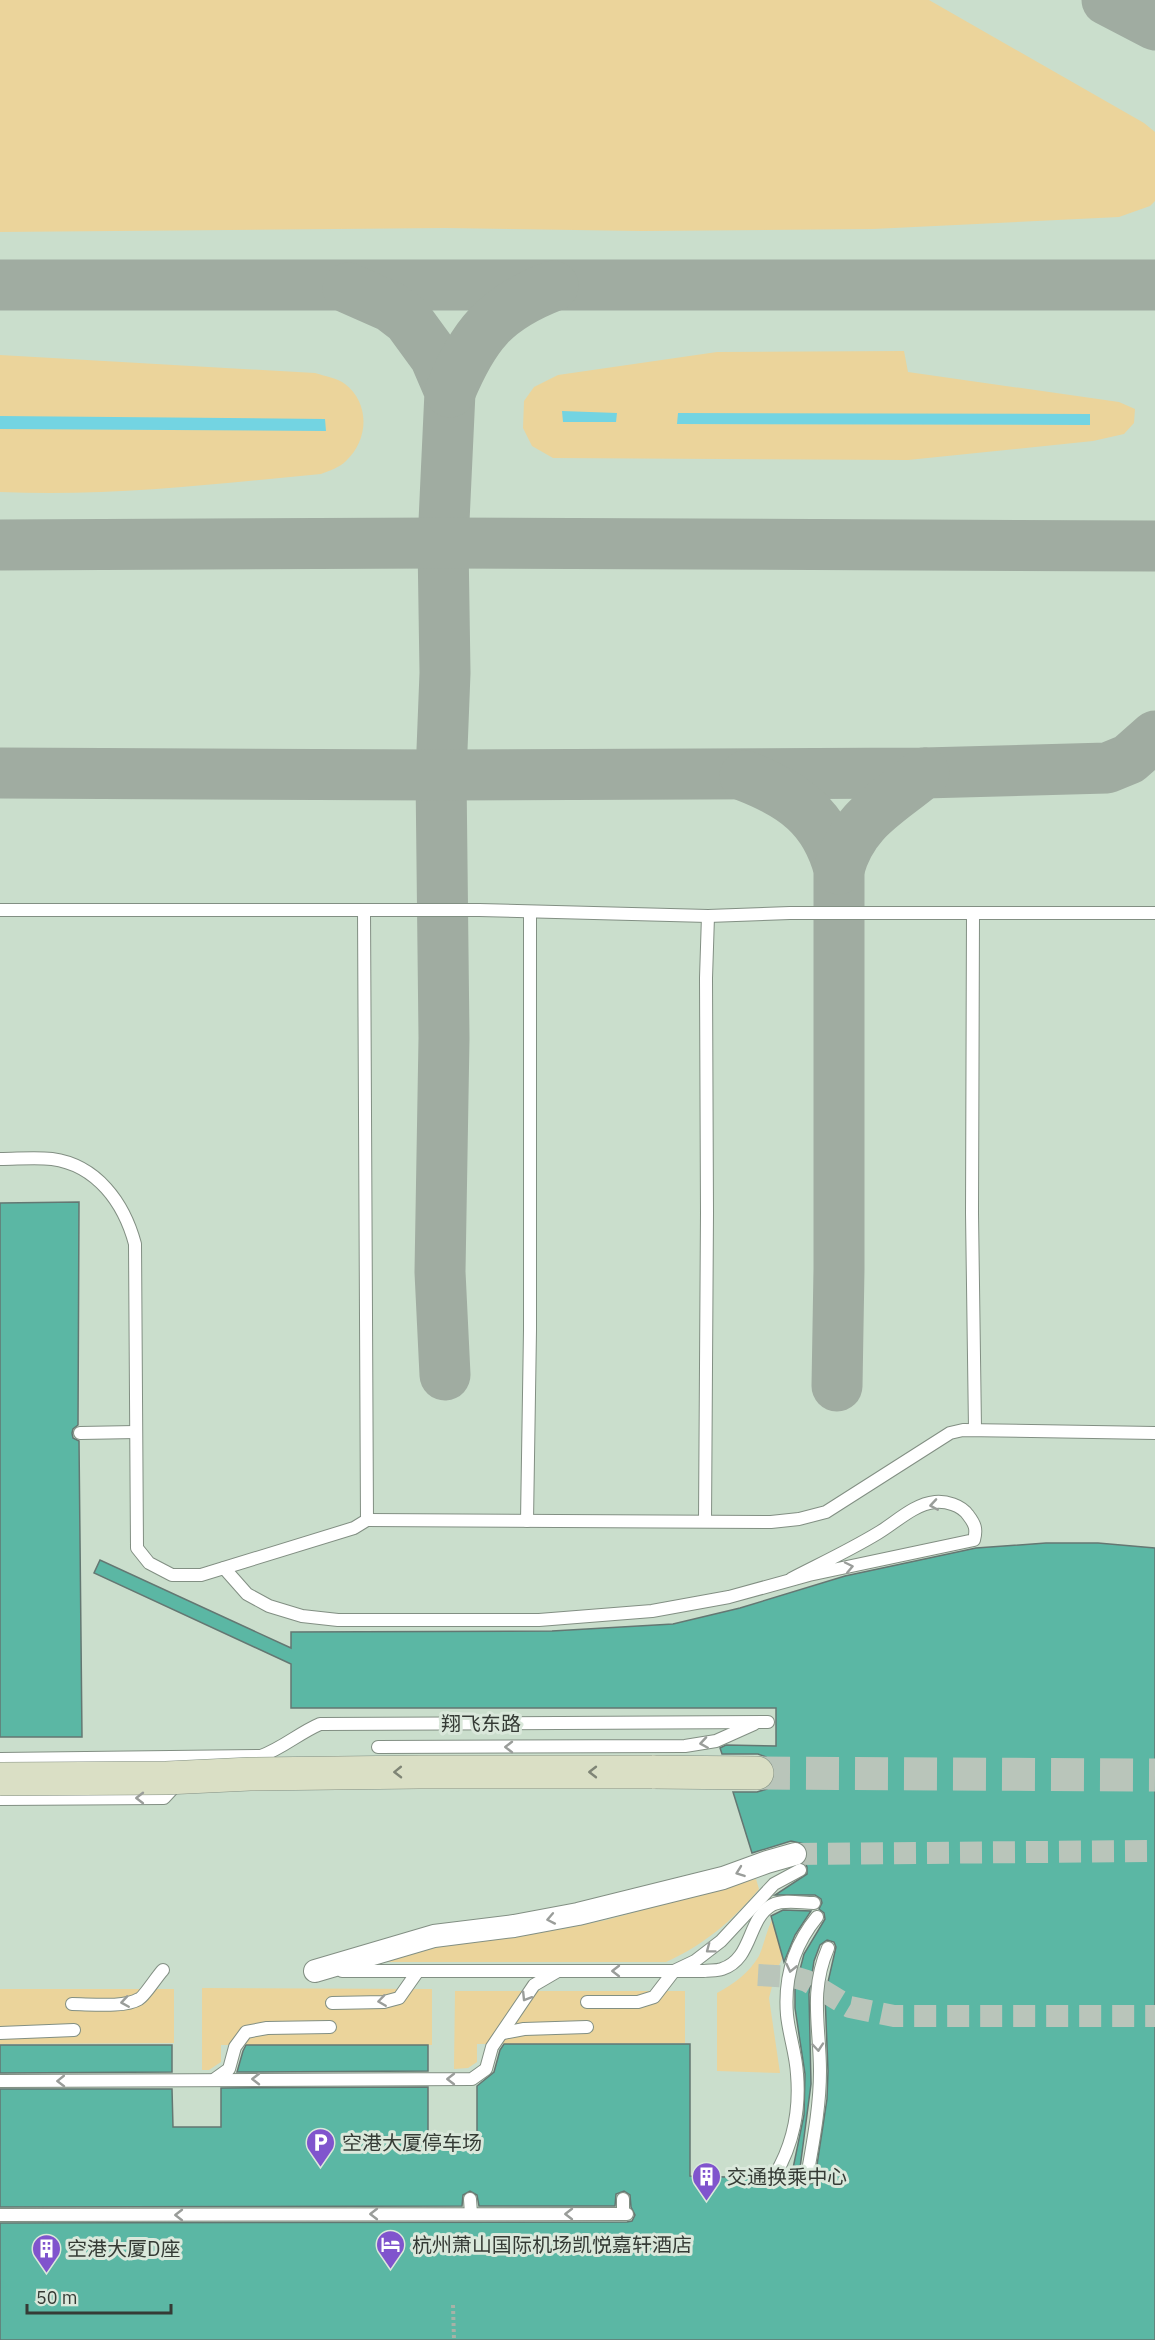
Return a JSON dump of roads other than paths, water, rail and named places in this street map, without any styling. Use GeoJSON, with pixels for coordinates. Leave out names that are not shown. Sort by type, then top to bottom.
{"type":"FeatureCollection","features":[{"type":"Feature","properties":{"kind":"main road"},"geometry":{"type":"LineString","coordinates":[[0,1779],[166,1778],[250,1773],[757,1773]]}},
{"type":"Feature","properties":{"kind":"street"},"geometry":{"type":"LineString","coordinates":[[315,1971],[434,1936],[514,1926],[589,1912],[723,1878],[767,1862],[798,1862]]}},
{"type":"Feature","properties":{"kind":"lane"},"geometry":{"type":"LineString","coordinates":[[0,910],[364,910],[708,916],[790,913],[1155,914]]}},
{"type":"Feature","properties":{"kind":"lane"},"geometry":{"type":"LineString","coordinates":[[364,910],[367,1520]]}},
{"type":"Feature","properties":{"kind":"lane"},"geometry":{"type":"LineString","coordinates":[[527,1521],[530,1364],[530,912]]}},
{"type":"Feature","properties":{"kind":"lane"},"geometry":{"type":"LineString","coordinates":[[973,914],[972,1213],[975,1429]]}},
{"type":"Feature","properties":{"kind":"lane"},"geometry":{"type":"LineString","coordinates":[[705,1521],[708,916]]}},
{"type":"Feature","properties":{"kind":"lane"},"geometry":{"type":"LineString","coordinates":[[0,1159],[53,1159],[80,1168],[99,1181],[118,1201],[129,1222],[135,1244],[137,1548],[149,1563],[172,1575],[201,1575],[354,1528],[367,1520],[771,1522],[799,1519],[826,1512],[950,1433],[975,1429],[1155,1433]]}},
{"type":"Feature","properties":{"kind":"lane"},"geometry":{"type":"LineString","coordinates":[[80,1433],[136,1432]]}},
{"type":"Feature","properties":{"kind":"lane"},"geometry":{"type":"LineString","coordinates":[[224,1568],[248,1594],[269,1606],[302,1616],[338,1620],[539,1620],[652,1611],[729,1597],[791,1579],[974,1540],[975,1524],[965,1511],[952,1503],[933,1502],[911,1511],[878,1533],[791,1579]]}},
{"type":"Feature","properties":{"kind":"lane","name":"翔飞东路"},"geometry":{"type":"LineString","coordinates":[[0,1759],[261,1756],[279,1750],[303,1731],[320,1724],[763,1722],[716,1741],[684,1746],[378,1748]]}},
{"type":"Feature","properties":{"kind":"lane"},"geometry":{"type":"LineString","coordinates":[[0,1799],[164,1798],[202,1757]]}},
{"type":"Feature","properties":{"kind":"lane"},"geometry":{"type":"LineString","coordinates":[[587,2002],[638,2002],[654,1997],[674,1971],[695,1961],[721,1941],[774,1884],[798,1862]]}},
{"type":"Feature","properties":{"kind":"lane"},"geometry":{"type":"LineString","coordinates":[[315,1971],[723,1969],[737,1960],[748,1945],[759,1915],[773,1905],[786,1902],[814,1904]]}},
{"type":"Feature","properties":{"kind":"lane"},"geometry":{"type":"LineString","coordinates":[[775,2175],[791,2142],[797,2108],[797,2074],[787,2016],[790,1966],[798,1945],[817,1917]]}},
{"type":"Feature","properties":{"kind":"lane"},"geometry":{"type":"LineString","coordinates":[[807,2177],[818,2112],[820,2070],[816,1991],[828,1948]]}},
{"type":"Feature","properties":{"kind":"lane"},"geometry":{"type":"LineString","coordinates":[[72,2004],[124,2004],[140,1999],[151,1982],[164,1970]]}},
{"type":"Feature","properties":{"kind":"lane"},"geometry":{"type":"LineString","coordinates":[[332,2003],[384,2002],[399,1998],[418,1971]]}},
{"type":"Feature","properties":{"kind":"lane"},"geometry":{"type":"LineString","coordinates":[[0,2081],[472,2079],[486,2069],[492,2047],[534,1985],[558,1971]]}},
{"type":"Feature","properties":{"kind":"lane"},"geometry":{"type":"LineString","coordinates":[[215,2079],[229,2069],[235,2047],[246,2032],[267,2028],[330,2027]]}},
{"type":"Feature","properties":{"kind":"lane"},"geometry":{"type":"LineString","coordinates":[[503,2033],[524,2029],[588,2027]]}},
{"type":"Feature","properties":{"kind":"lane"},"geometry":{"type":"LineString","coordinates":[[0,2033],[74,2030]]}},
{"type":"Feature","properties":{"kind":"lane"},"geometry":{"type":"LineString","coordinates":[[470,2199],[471,2214]]}},
{"type":"Feature","properties":{"kind":"lane"},"geometry":{"type":"LineString","coordinates":[[0,2215],[625,2214],[623,2199]]}},
{"type":"Feature","properties":{"kind":"water"},"geometry":{"type":"Polygon","coordinates":[[[562,411],[617,413],[616,422],[563,422],[562,411]]]}},
{"type":"Feature","properties":{"kind":"water"},"geometry":{"type":"Polygon","coordinates":[[[678,413],[1090,414],[1090,425],[677,424],[678,413]]]}},
{"type":"Feature","properties":{"kind":"water"},"geometry":{"type":"Polygon","coordinates":[[[0,416],[325,419],[326,431],[0,429],[0,416]]]}},
{"type":"Feature","properties":{"kind":"tunnel"},"geometry":{"type":"LineString","coordinates":[[757,1773],[1155,1775]]}},
{"type":"Feature","properties":{"kind":"tunnel"},"geometry":{"type":"LineString","coordinates":[[795,1854],[1155,1851]]}},
{"type":"Feature","properties":{"kind":"tunnel"},"geometry":{"type":"LineString","coordinates":[[758,1975],[794,1977],[807,1981],[850,2007],[894,2016],[1155,2016]]}},
{"type":"Feature","properties":{"kind":"place","name":"空港大厦停车场"},"geometry":{"type":"Point","coordinates":[321,2168]}},
{"type":"Feature","properties":{"kind":"place","name":"交通换乘中心"},"geometry":{"type":"Point","coordinates":[706,2202]}},
{"type":"Feature","properties":{"kind":"place","name":"杭州萧山国际机场凯悦嘉轩酒店"},"geometry":{"type":"Point","coordinates":[391,2270]}},
{"type":"Feature","properties":{"kind":"place","name":"空港大厦D座"},"geometry":{"type":"Point","coordinates":[46,2274]}}]}
